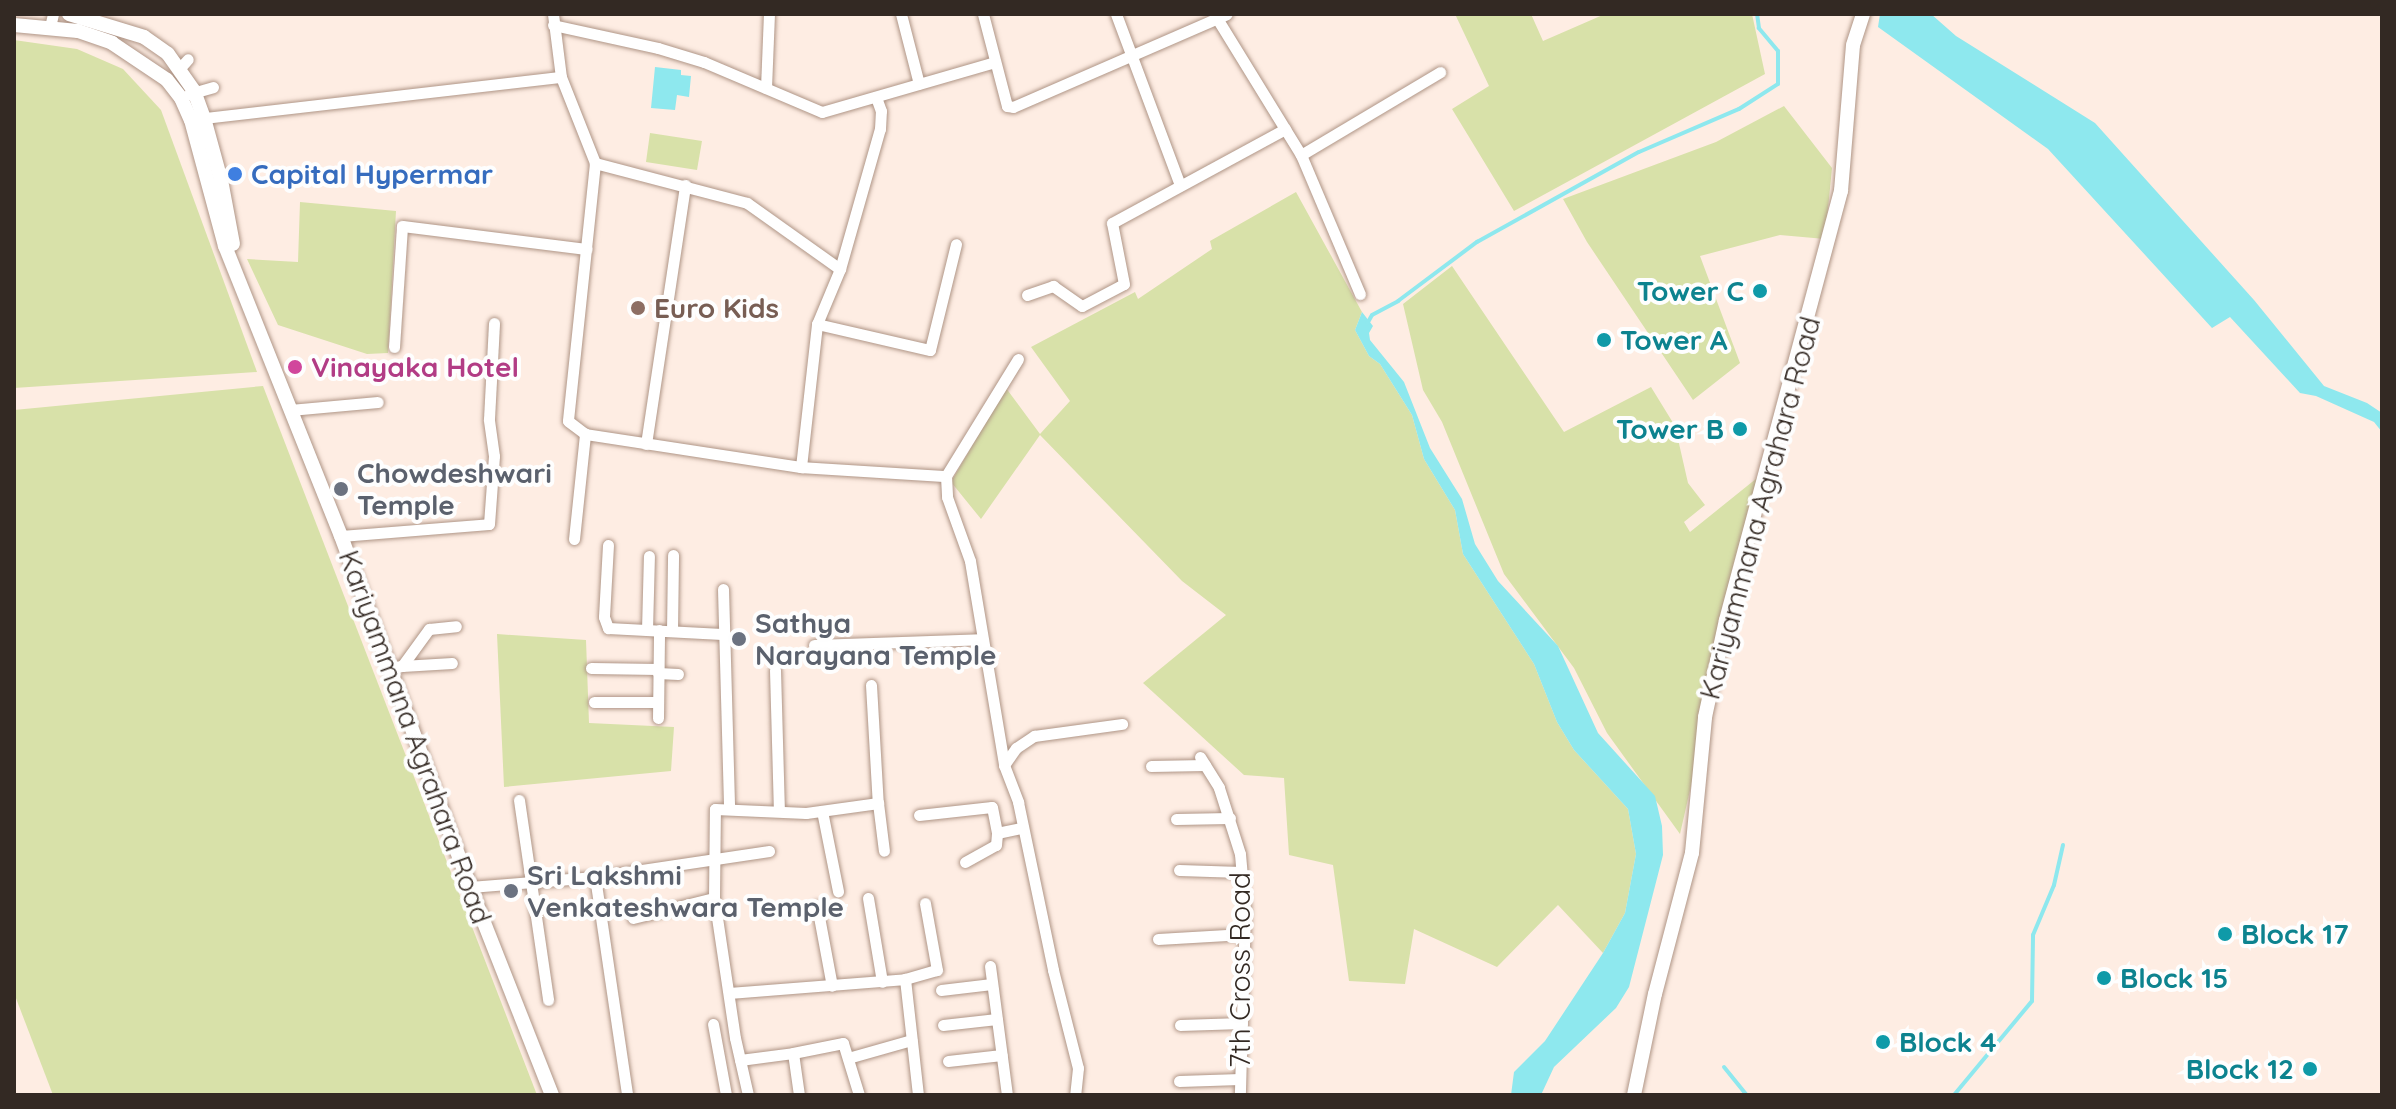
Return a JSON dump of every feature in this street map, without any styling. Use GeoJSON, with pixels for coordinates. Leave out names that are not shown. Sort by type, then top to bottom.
{"type":"FeatureCollection","features":[{"type":"Feature","properties":{"kind":"street"},"geometry":{"type":"LineString","coordinates":[[69,14],[144,37],[183,64],[188,95],[221,180],[238,276]]}},
{"type":"Feature","properties":{"kind":"street"},"geometry":{"type":"LineString","coordinates":[[766,88],[769,14]]}},
{"type":"Feature","properties":{"kind":"street"},"geometry":{"type":"LineString","coordinates":[[901,14],[919,84]]}},
{"type":"Feature","properties":{"kind":"street"},"geometry":{"type":"LineString","coordinates":[[983,14],[1007,106],[1013,107],[1223,17],[1301,155],[1360,294]]}},
{"type":"Feature","properties":{"kind":"street"},"geometry":{"type":"LineString","coordinates":[[1116,14],[1180,185]]}},
{"type":"Feature","properties":{"kind":"street","name":"Kariyammana Agrahara Road"},"geometry":{"type":"LineString","coordinates":[[1634,1095],[1655,994],[1692,853],[1705,717],[1726,620],[1841,191],[1853,45],[1862,19]]}},
{"type":"Feature","properties":{"kind":"street"},"geometry":{"type":"LineString","coordinates":[[946,476],[801,467],[585,434],[568,421],[595,163],[561,77],[553,20],[658,48],[822,112],[995,62]]}},
{"type":"Feature","properties":{"kind":"street"},"geometry":{"type":"LineString","coordinates":[[14,25],[51,21],[112,43],[188,95]]}},
{"type":"Feature","properties":{"kind":"street"},"geometry":{"type":"LineString","coordinates":[[1301,155],[1440,72]]}},
{"type":"Feature","properties":{"kind":"street"},"geometry":{"type":"LineString","coordinates":[[198,119],[561,77]]}},
{"type":"Feature","properties":{"kind":"street"},"geometry":{"type":"LineString","coordinates":[[188,95],[213,87]]}},
{"type":"Feature","properties":{"kind":"street"},"geometry":{"type":"LineString","coordinates":[[801,467],[817,324],[840,269],[880,129],[881,111],[876,97]]}},
{"type":"Feature","properties":{"kind":"street","name":"Kariyammana Agrahara Road"},"geometry":{"type":"LineString","coordinates":[[198,119],[225,246],[396,667],[470,887],[552,1095]]}},
{"type":"Feature","properties":{"kind":"street"},"geometry":{"type":"LineString","coordinates":[[1027,295],[1053,286],[1082,306],[1124,284],[1112,223],[1285,129]]}},
{"type":"Feature","properties":{"kind":"street"},"geometry":{"type":"LineString","coordinates":[[595,163],[747,203],[840,269]]}},
{"type":"Feature","properties":{"kind":"street"},"geometry":{"type":"LineString","coordinates":[[646,444],[685,185]]}},
{"type":"Feature","properties":{"kind":"street"},"geometry":{"type":"LineString","coordinates":[[394,347],[402,226],[587,249]]}},
{"type":"Feature","properties":{"kind":"street"},"geometry":{"type":"LineString","coordinates":[[817,324],[930,350],[956,244]]}},
{"type":"Feature","properties":{"kind":"street"},"geometry":{"type":"LineString","coordinates":[[341,536],[355,532],[489,524],[494,456],[489,419],[494,323]]}},
{"type":"Feature","properties":{"kind":"street"},"geometry":{"type":"LineString","coordinates":[[1018,359],[946,476],[947,497],[970,561],[1004,765],[1018,802],[1021,828],[1078,1068],[1075,1095]]}},
{"type":"Feature","properties":{"kind":"street"},"geometry":{"type":"LineString","coordinates":[[290,410],[378,402]]}},
{"type":"Feature","properties":{"kind":"street"},"geometry":{"type":"LineString","coordinates":[[574,539],[585,434]]}},
{"type":"Feature","properties":{"kind":"street"},"geometry":{"type":"LineString","coordinates":[[608,545],[605,622],[608,628],[722,634]]}},
{"type":"Feature","properties":{"kind":"street"},"geometry":{"type":"LineString","coordinates":[[672,631],[673,555]]}},
{"type":"Feature","properties":{"kind":"street"},"geometry":{"type":"LineString","coordinates":[[649,556],[658,671],[658,718]]}},
{"type":"Feature","properties":{"kind":"street"},"geometry":{"type":"LineString","coordinates":[[723,589],[729,808]]}},
{"type":"Feature","properties":{"kind":"street"},"geometry":{"type":"LineString","coordinates":[[396,667],[429,629],[456,626]]}},
{"type":"Feature","properties":{"kind":"street"},"geometry":{"type":"LineString","coordinates":[[814,645],[982,639]]}},
{"type":"Feature","properties":{"kind":"street"},"geometry":{"type":"LineString","coordinates":[[396,667],[452,663]]}},
{"type":"Feature","properties":{"kind":"street"},"geometry":{"type":"LineString","coordinates":[[591,668],[678,674]]}},
{"type":"Feature","properties":{"kind":"street"},"geometry":{"type":"LineString","coordinates":[[775,670],[779,811]]}},
{"type":"Feature","properties":{"kind":"street"},"geometry":{"type":"LineString","coordinates":[[871,685],[878,806],[884,851]]}},
{"type":"Feature","properties":{"kind":"street"},"geometry":{"type":"LineString","coordinates":[[594,702],[658,702]]}},
{"type":"Feature","properties":{"kind":"street"},"geometry":{"type":"LineString","coordinates":[[1004,765],[1016,748],[1034,736],[1122,724]]}},
{"type":"Feature","properties":{"kind":"street","name":"7th Cross Road"},"geometry":{"type":"LineString","coordinates":[[1151,766],[1202,761],[1219,788],[1230,818],[1241,872],[1244,934],[1240,1095]]}},
{"type":"Feature","properties":{"kind":"street"},"geometry":{"type":"LineString","coordinates":[[519,800],[548,1000]]}},
{"type":"Feature","properties":{"kind":"street"},"geometry":{"type":"LineString","coordinates":[[748,1095],[714,898],[712,861],[715,809],[822,811],[878,803],[878,806]]}},
{"type":"Feature","properties":{"kind":"street"},"geometry":{"type":"LineString","coordinates":[[919,815],[992,807],[996,845],[965,862]]}},
{"type":"Feature","properties":{"kind":"street"},"geometry":{"type":"LineString","coordinates":[[822,811],[838,891]]}},
{"type":"Feature","properties":{"kind":"street"},"geometry":{"type":"LineString","coordinates":[[1176,819],[1230,818]]}},
{"type":"Feature","properties":{"kind":"street"},"geometry":{"type":"LineString","coordinates":[[997,833],[1021,828]]}},
{"type":"Feature","properties":{"kind":"street"},"geometry":{"type":"LineString","coordinates":[[470,887],[595,877],[769,851]]}},
{"type":"Feature","properties":{"kind":"street"},"geometry":{"type":"LineString","coordinates":[[1179,870],[1241,872]]}},
{"type":"Feature","properties":{"kind":"street"},"geometry":{"type":"LineString","coordinates":[[595,877],[627,1095]]}},
{"type":"Feature","properties":{"kind":"street"},"geometry":{"type":"LineString","coordinates":[[633,918],[714,898]]}},
{"type":"Feature","properties":{"kind":"street"},"geometry":{"type":"LineString","coordinates":[[868,898],[882,982]]}},
{"type":"Feature","properties":{"kind":"street"},"geometry":{"type":"LineString","coordinates":[[729,993],[882,982],[937,970],[925,903]]}},
{"type":"Feature","properties":{"kind":"street"},"geometry":{"type":"LineString","coordinates":[[817,906],[832,986]]}},
{"type":"Feature","properties":{"kind":"street"},"geometry":{"type":"LineString","coordinates":[[1158,939],[1244,934]]}},
{"type":"Feature","properties":{"kind":"street"},"geometry":{"type":"LineString","coordinates":[[990,966],[1007,1095]]}},
{"type":"Feature","properties":{"kind":"street"},"geometry":{"type":"LineString","coordinates":[[905,979],[918,1095]]}},
{"type":"Feature","properties":{"kind":"street"},"geometry":{"type":"LineString","coordinates":[[941,990],[992,984]]}},
{"type":"Feature","properties":{"kind":"street"},"geometry":{"type":"LineString","coordinates":[[943,1025],[997,1019]]}},
{"type":"Feature","properties":{"kind":"street"},"geometry":{"type":"LineString","coordinates":[[1180,1025],[1242,1023]]}},
{"type":"Feature","properties":{"kind":"street"},"geometry":{"type":"LineString","coordinates":[[713,1024],[726,1095]]}},
{"type":"Feature","properties":{"kind":"street"},"geometry":{"type":"LineString","coordinates":[[848,1058],[911,1040]]}},
{"type":"Feature","properties":{"kind":"street"},"geometry":{"type":"LineString","coordinates":[[740,1060],[843,1043],[859,1095]]}},
{"type":"Feature","properties":{"kind":"street"},"geometry":{"type":"LineString","coordinates":[[793,1053],[799,1095]]}},
{"type":"Feature","properties":{"kind":"street"},"geometry":{"type":"LineString","coordinates":[[948,1061],[1002,1055]]}},
{"type":"Feature","properties":{"kind":"street"},"geometry":{"type":"LineString","coordinates":[[1179,1081],[1240,1079]]}},
{"type":"Feature","properties":{"kind":"green space"},"geometry":{"type":"Polygon","coordinates":[[[1455,14],[1531,14],[1543,41],[1605,14],[1752,14],[1765,74],[1514,211],[1452,109],[1489,86],[1455,14]]]}},
{"type":"Feature","properties":{"kind":"green space"},"geometry":{"type":"Polygon","coordinates":[[[14,40],[77,49],[123,69],[161,110],[257,372],[14,388],[14,40]]]}},
{"type":"Feature","properties":{"kind":"green space"},"geometry":{"type":"Polygon","coordinates":[[[1784,106],[1832,168],[1825,239],[1780,235],[1700,256],[1740,363],[1693,400],[1587,242],[1563,199],[1716,142],[1784,106]]]}},
{"type":"Feature","properties":{"kind":"green space"},"geometry":{"type":"Polygon","coordinates":[[[650,133],[702,141],[697,170],[646,162],[650,133]]]}},
{"type":"Feature","properties":{"kind":"green space"},"geometry":{"type":"Polygon","coordinates":[[[1296,192],[1362,312],[1355,330],[1369,356],[1380,364],[1412,415],[1424,459],[1455,510],[1463,554],[1534,664],[1557,722],[1574,750],[1628,809],[1636,854],[1625,913],[1603,953],[1558,905],[1497,967],[1414,929],[1405,984],[1349,981],[1333,865],[1289,855],[1284,778],[1244,775],[1143,683],[1226,615],[1182,581],[1040,435],[981,519],[951,482],[1006,388],[1040,434],[1070,401],[1031,347],[1135,292],[1138,299],[1212,249],[1210,241],[1296,192]]]}},
{"type":"Feature","properties":{"kind":"green space"},"geometry":{"type":"Polygon","coordinates":[[[300,202],[396,211],[388,353],[367,354],[278,325],[247,259],[298,262],[300,202]]]}},
{"type":"Feature","properties":{"kind":"green space"},"geometry":{"type":"Polygon","coordinates":[[[1452,266],[1564,432],[1651,387],[1675,426],[1688,483],[1705,505],[1684,522],[1690,532],[1762,474],[1680,834],[1607,733],[1574,668],[1504,574],[1442,422],[1423,390],[1403,304],[1452,266]]]}},
{"type":"Feature","properties":{"kind":"green space"},"geometry":{"type":"Polygon","coordinates":[[[263,386],[537,1095],[53,1095],[14,993],[14,410],[263,386]]]}},
{"type":"Feature","properties":{"kind":"green space"},"geometry":{"type":"Polygon","coordinates":[[[497,634],[586,640],[589,723],[674,727],[671,771],[504,787],[497,634]]]}},
{"type":"Feature","properties":{"kind":"water"},"geometry":{"type":"Polygon","coordinates":[[[1880,14],[1931,14],[1956,36],[2095,123],[2254,300],[2324,386],[2367,403],[2382,413],[2382,432],[2374,422],[2316,396],[2300,393],[2230,317],[2212,328],[2048,149],[1878,27],[1880,14]]]}},
{"type":"Feature","properties":{"kind":"water"},"geometry":{"type":"Polygon","coordinates":[[[655,67],[681,70],[681,75],[691,76],[689,97],[677,95],[675,110],[651,108],[655,67]]]}},
{"type":"Feature","properties":{"kind":"water"},"geometry":{"type":"Polygon","coordinates":[[[1362,312],[1373,326],[1369,333],[1370,340],[1404,382],[1430,448],[1462,499],[1475,544],[1498,581],[1558,646],[1598,733],[1655,796],[1662,826],[1663,855],[1629,987],[1616,1008],[1554,1067],[1541,1095],[1511,1095],[1514,1072],[1545,1041],[1603,953],[1625,913],[1636,854],[1628,809],[1574,750],[1557,722],[1534,664],[1463,554],[1455,510],[1424,459],[1412,415],[1380,364],[1369,356],[1355,330],[1362,312]]]}},
{"type":"Feature","properties":{"kind":"waterway"},"geometry":{"type":"LineString","coordinates":[[1367,324],[1372,315],[1398,301],[1477,242],[1639,152],[1739,109],[1778,84],[1778,51],[1759,28],[1757,14]]}},
{"type":"Feature","properties":{"kind":"waterway"},"geometry":{"type":"LineString","coordinates":[[1954,1095],[2032,1001],[2033,935],[2054,885],[2063,845]]}},
{"type":"Feature","properties":{"kind":"waterway"},"geometry":{"type":"LineString","coordinates":[[1724,1067],[1747,1095]]}},
{"type":"Feature","properties":{"kind":"place","name":"Capital Hypermar"},"geometry":{"type":"Point","coordinates":[235,174]}},
{"type":"Feature","properties":{"kind":"place","name":"Tower C"},"geometry":{"type":"Point","coordinates":[1760,291]}},
{"type":"Feature","properties":{"kind":"place","name":"Euro Kids"},"geometry":{"type":"Point","coordinates":[638,308]}},
{"type":"Feature","properties":{"kind":"place","name":"Tower A"},"geometry":{"type":"Point","coordinates":[1604,340]}},
{"type":"Feature","properties":{"kind":"place","name":"Vinayaka Hotel"},"geometry":{"type":"Point","coordinates":[295,367]}},
{"type":"Feature","properties":{"kind":"place","name":"Tower B"},"geometry":{"type":"Point","coordinates":[1740,429]}},
{"type":"Feature","properties":{"kind":"place","name":"Chowdeshwari Temple"},"geometry":{"type":"Point","coordinates":[341,489]}},
{"type":"Feature","properties":{"kind":"place","name":"Sathya Narayana Temple"},"geometry":{"type":"Point","coordinates":[739,639]}},
{"type":"Feature","properties":{"kind":"place","name":"Sri Lakshmi Venkateshwara Temple"},"geometry":{"type":"Point","coordinates":[511,891]}},
{"type":"Feature","properties":{"kind":"place","name":"Block 17"},"geometry":{"type":"Point","coordinates":[2225,934]}},
{"type":"Feature","properties":{"kind":"place","name":"Block 15"},"geometry":{"type":"Point","coordinates":[2104,978]}},
{"type":"Feature","properties":{"kind":"place","name":"Block 4"},"geometry":{"type":"Point","coordinates":[1883,1042]}},
{"type":"Feature","properties":{"kind":"place","name":"Block 12"},"geometry":{"type":"Point","coordinates":[2310,1069]}}]}
